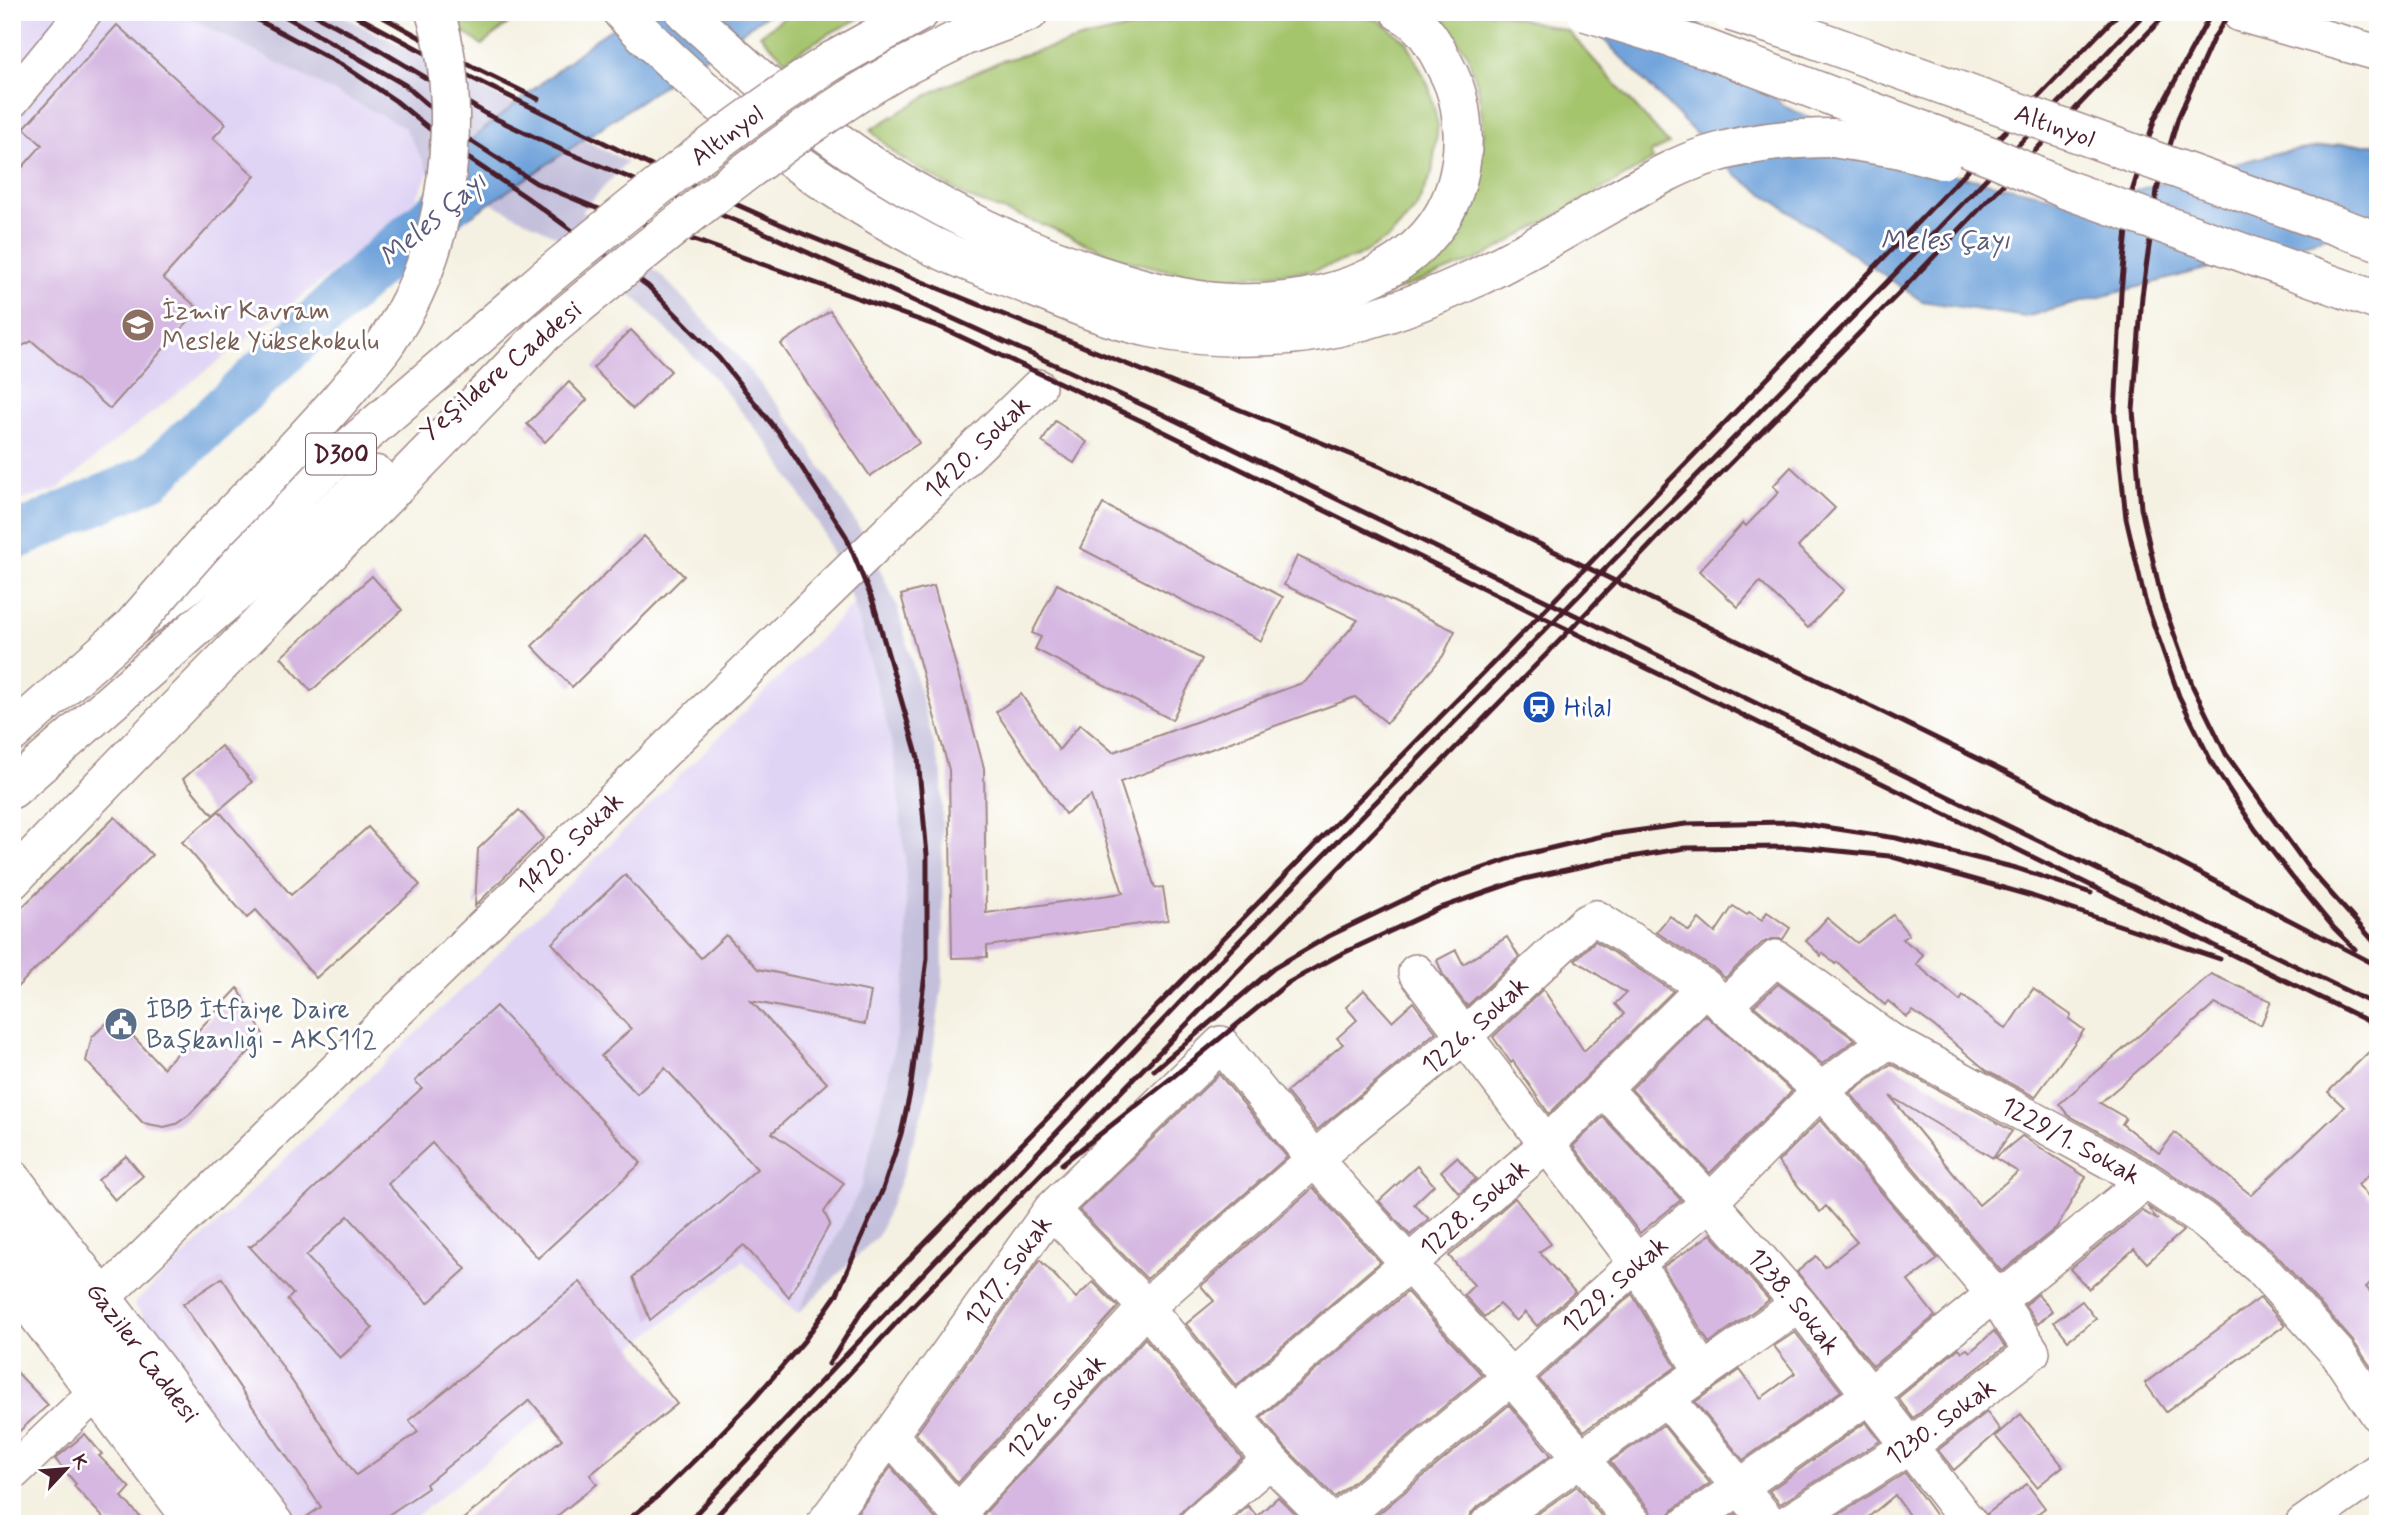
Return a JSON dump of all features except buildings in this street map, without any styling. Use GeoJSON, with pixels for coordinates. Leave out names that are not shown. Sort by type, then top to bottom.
{"type":"FeatureCollection","features":[{"type":"Feature","properties":{"kind":"main road"},"geometry":{"type":"LineString","coordinates":[[131,628],[341,398],[386,343],[406,309],[427,261],[446,192],[450,132],[449,83],[435,12]]}},
{"type":"Feature","properties":{"kind":"main road"},"geometry":{"type":"LineString","coordinates":[[685,12],[788,103],[872,165],[927,198],[1004,237],[1068,264],[1130,285],[1185,298],[1230,303],[1275,302],[1363,283],[1396,266],[1426,241],[1444,212],[1458,183],[1464,140],[1454,86],[1434,44],[1410,17],[1400,12]]}},
{"type":"Feature","properties":{"kind":"main road","name":"Altınyol"},"geometry":{"type":"LineString","coordinates":[[547,277],[770,100],[832,61],[920,12]]}},
{"type":"Feature","properties":{"kind":"main road","name":"Yeşildere Caddesi"},"geometry":{"type":"LineString","coordinates":[[12,789],[214,612],[541,336],[749,167],[899,69],[965,36],[1030,12]]}},
{"type":"Feature","properties":{"kind":"main road"},"geometry":{"type":"LineString","coordinates":[[1586,12],[1704,48],[1996,158],[2065,189],[2378,301]]}},
{"type":"Feature","properties":{"kind":"main road","name":"Altınyol"},"geometry":{"type":"LineString","coordinates":[[1731,12],[1812,38],[2378,241]]}},
{"type":"Feature","properties":{"kind":"main road"},"geometry":{"type":"LineString","coordinates":[[1768,12],[1812,38]]}},
{"type":"Feature","properties":{"kind":"main road"},"geometry":{"type":"LineString","coordinates":[[631,22],[690,76],[801,167],[926,243],[1092,310],[1147,327],[1185,334],[1276,336],[1325,329],[1390,312],[1473,279],[1667,172],[1704,156],[1751,144],[1790,138],[1833,138],[1896,148],[2012,180],[2065,189]]}},
{"type":"Feature","properties":{"kind":"main road","name":"Yeşildere Caddesi"},"geometry":{"type":"LineString","coordinates":[[12,733],[131,628],[213,565],[547,277]]}},
{"type":"Feature","properties":{"kind":"main road"},"geometry":{"type":"LineString","coordinates":[[12,880],[114,772],[447,436],[541,336]]}},
{"type":"Feature","properties":{"kind":"main road","name":"Gaziler Caddesi"},"geometry":{"type":"LineString","coordinates":[[12,1179],[274,1524]]}},
{"type":"Feature","properties":{"kind":"main road","name":"Gaziler Caddesi"},"geometry":{"type":"LineString","coordinates":[[12,1224],[75,1311],[240,1524]]}},
{"type":"Feature","properties":{"kind":"main road"},"geometry":{"type":"LineString","coordinates":[[12,1281],[197,1524]]}},
{"type":"Feature","properties":{"kind":"main road"},"geometry":{"type":"LineString","coordinates":[[12,1312],[84,1404],[170,1524]]}},
{"type":"Feature","properties":{"kind":"street"},"geometry":{"type":"LineString","coordinates":[[12,100],[84,12]]}},
{"type":"Feature","properties":{"kind":"street"},"geometry":{"type":"LineString","coordinates":[[2240,14],[2378,53]]}},
{"type":"Feature","properties":{"kind":"street","name":"1420. Sokak"},"geometry":{"type":"LineString","coordinates":[[102,1299],[1038,387]]}},
{"type":"Feature","properties":{"kind":"street","name":"1226. Sokak"},"geometry":{"type":"LineString","coordinates":[[963,1519],[1146,1307],[1315,1160],[1465,1035],[1585,923],[1596,918],[1714,996],[1821,1090],[1994,1294]]}},
{"type":"Feature","properties":{"kind":"street","name":"1229/1. Sokak"},"geometry":{"type":"LineString","coordinates":[[1714,996],[1776,958],[1889,1040],[2146,1181],[2202,1219],[2260,1267],[2338,1353],[2378,1414]]}},
{"type":"Feature","properties":{"kind":"street"},"geometry":{"type":"LineString","coordinates":[[1416,972],[1637,1263],[1703,1373]]}},
{"type":"Feature","properties":{"kind":"street","name":"1228. Sokak"},"geometry":{"type":"LineString","coordinates":[[1233,1415],[1410,1264],[1546,1145],[1604,1089],[1714,996]]}},
{"type":"Feature","properties":{"kind":"street","name":"1229. Sokak"},"geometry":{"type":"LineString","coordinates":[[1334,1524],[1511,1377],[1637,1263],[1710,1202],[1821,1090],[1889,1040]]}},
{"type":"Feature","properties":{"kind":"street","name":"1217. Sokak"},"geometry":{"type":"LineString","coordinates":[[824,1524],[1051,1210],[1222,1044],[1315,1160]]}},
{"type":"Feature","properties":{"kind":"street","name":"1238. Sokak"},"geometry":{"type":"LineString","coordinates":[[1604,1089],[1710,1202],[1799,1304],[1871,1394],[1962,1521]]}},
{"type":"Feature","properties":{"kind":"street"},"geometry":{"type":"LineString","coordinates":[[1315,1160],[1511,1377],[1634,1524]]}},
{"type":"Feature","properties":{"kind":"street"},"geometry":{"type":"LineString","coordinates":[[1686,1524],[1871,1394],[1994,1294],[2014,1288],[2146,1181]]}},
{"type":"Feature","properties":{"kind":"street"},"geometry":{"type":"LineString","coordinates":[[1051,1210],[1146,1307],[1270,1460],[1334,1524]]}},
{"type":"Feature","properties":{"kind":"street","name":"1230. Sokak"},"geometry":{"type":"LineString","coordinates":[[1786,1524],[1910,1446],[2032,1352],[1994,1294]]}},
{"type":"Feature","properties":{"kind":"street"},"geometry":{"type":"LineString","coordinates":[[1488,1524],[1799,1304]]}},
{"type":"Feature","properties":{"kind":"street"},"geometry":{"type":"LineString","coordinates":[[1667,1399],[1770,1524]]}},
{"type":"Feature","properties":{"kind":"street"},"geometry":{"type":"LineString","coordinates":[[12,1473],[84,1404]]}},
{"type":"Feature","properties":{"kind":"street"},"geometry":{"type":"LineString","coordinates":[[890,1435],[963,1519]]}},
{"type":"Feature","properties":{"kind":"street"},"geometry":{"type":"LineString","coordinates":[[1197,1524],[1270,1460]]}},
{"type":"Feature","properties":{"kind":"street"},"geometry":{"type":"LineString","coordinates":[[2303,1524],[2378,1471]]}},
{"type":"Feature","properties":{"kind":"shaded area","name":"İzmir Kavram Meslek Yüksekokulu"},"geometry":{"type":"Polygon","coordinates":[[[12,12],[177,12],[405,127],[429,171],[411,211],[117,440],[57,490],[12,503],[12,12]]]}},
{"type":"Feature","properties":{"kind":"shaded area"},"geometry":{"type":"Polygon","coordinates":[[[177,12],[335,12],[627,162],[582,211],[663,277],[731,348],[797,429],[863,534],[897,606],[942,774],[943,979],[927,1096],[904,1171],[878,1236],[797,1314],[861,1187],[892,1059],[908,963],[905,860],[892,744],[854,604],[821,528],[770,447],[711,374],[637,300],[558,237],[429,171],[404,127],[177,12]]]}},
{"type":"Feature","properties":{"kind":"shaded area"},"geometry":{"type":"Polygon","coordinates":[[[854,604],[892,744],[905,860],[908,963],[892,1059],[861,1187],[797,1314],[743,1261],[406,1524],[289,1524],[134,1304],[499,953],[854,604]]]}},
{"type":"Feature","properties":{"kind":"green space"},"geometry":{"type":"Polygon","coordinates":[[[456,12],[522,12],[482,45],[461,30],[456,12]]]}},
{"type":"Feature","properties":{"kind":"green space"},"geometry":{"type":"Polygon","coordinates":[[[792,12],[872,12],[785,60],[760,35],[792,12]]]}},
{"type":"Feature","properties":{"kind":"green space"},"geometry":{"type":"Polygon","coordinates":[[[1207,12],[1343,12],[1378,20],[1407,42],[1429,87],[1438,125],[1432,173],[1416,208],[1390,237],[1357,257],[1312,271],[1205,279],[1121,259],[1049,227],[969,198],[898,156],[870,130],[937,90],[1001,61],[1092,36],[1207,12]]]}},
{"type":"Feature","properties":{"kind":"green space"},"geometry":{"type":"Polygon","coordinates":[[[1429,12],[1496,12],[1568,31],[1669,144],[1650,153],[1653,160],[1483,257],[1358,305],[1446,242],[1476,195],[1484,131],[1478,88],[1467,53],[1447,27],[1429,12]]]}},
{"type":"Feature","properties":{"kind":"water","name":"Meles Çayı"},"geometry":{"type":"Polygon","coordinates":[[[637,12],[771,12],[468,218],[431,172],[596,39],[637,12]]]}},
{"type":"Feature","properties":{"kind":"water","name":"Meles Çayı"},"geometry":{"type":"Polygon","coordinates":[[[1577,12],[1686,12],[1783,106],[1928,169],[2084,204],[2273,154],[2341,144],[2378,144],[2378,223],[2025,317],[1922,301],[1737,176],[1577,12]]]}},
{"type":"Feature","properties":{"kind":"waterway","name":"Meles Çayı"},"geometry":{"type":"LineString","coordinates":[[12,538],[151,477],[383,259],[466,189]]}},
{"type":"Feature","properties":{"kind":"railway"},"geometry":{"type":"LineString","coordinates":[[243,12],[344,66],[396,101],[453,148],[526,197],[648,286],[719,358],[782,437],[846,536],[873,602],[918,758],[927,855],[927,958],[910,1093],[901,1134],[883,1189],[837,1294],[804,1341],[711,1444],[660,1494],[623,1524]]}},
{"type":"Feature","properties":{"kind":"railway"},"geometry":{"type":"LineString","coordinates":[[278,12],[405,85],[465,137],[536,183],[596,208],[942,328],[1146,423],[2378,1026]]}},
{"type":"Feature","properties":{"kind":"railway"},"geometry":{"type":"LineString","coordinates":[[310,12],[488,115],[566,152],[756,229],[1154,410],[2378,1006]]}},
{"type":"Feature","properties":{"kind":"railway"},"geometry":{"type":"LineString","coordinates":[[349,12],[472,78],[672,176],[796,231],[1382,467],[2005,772],[2378,966]]}},
{"type":"Feature","properties":{"kind":"railway"},"geometry":{"type":"LineString","coordinates":[[374,12],[475,68],[538,99]]}},
{"type":"Feature","properties":{"kind":"railway"},"geometry":{"type":"LineString","coordinates":[[829,1364],[862,1311],[884,1285],[1539,616],[2120,12]]}},
{"type":"Feature","properties":{"kind":"railway"},"geometry":{"type":"LineString","coordinates":[[686,1524],[1204,977],[1887,282],[2146,12]]}},
{"type":"Feature","properties":{"kind":"railway"},"geometry":{"type":"LineString","coordinates":[[709,1524],[900,1319],[1659,536],[1900,292],[2168,12]]}},
{"type":"Feature","properties":{"kind":"railway"},"geometry":{"type":"LineString","coordinates":[[2212,12],[2155,118],[2130,198],[2121,292],[2115,414],[2126,518],[2145,600],[2179,696],[2213,765],[2255,829],[2292,877],[2355,949]]}},
{"type":"Feature","properties":{"kind":"railway"},"geometry":{"type":"LineString","coordinates":[[2230,12],[2213,39],[2178,118],[2157,190],[2142,296],[2133,410],[2141,508],[2162,600],[2193,687],[2226,754],[2310,870],[2378,946]]}},
{"type":"Feature","properties":{"kind":"railway"},"geometry":{"type":"LineString","coordinates":[[1154,1070],[1274,968],[1329,936],[1435,885],[1518,856],[1606,835],[1686,824],[1792,822],[1896,838],[2016,868],[2091,893]]}},
{"type":"Feature","properties":{"kind":"railway"},"geometry":{"type":"LineString","coordinates":[[1062,1164],[1288,983],[1339,955],[1440,908],[1524,879],[1607,861],[1685,848],[1799,847],[1889,856],[2032,896],[2220,959]]}},
{"type":"Feature","properties":{"kind":"place","name":"İzmir Kavram Meslek Yüksekokulu"},"geometry":{"type":"Point","coordinates":[138,325]}},
{"type":"Feature","properties":{"kind":"place","name":"Hilal"},"geometry":{"type":"Point","coordinates":[1539,707]}},
{"type":"Feature","properties":{"kind":"place","name":"İBB İtfaiye Daire Başkanlığı - AKS112"},"geometry":{"type":"Point","coordinates":[121,1024]}}]}
